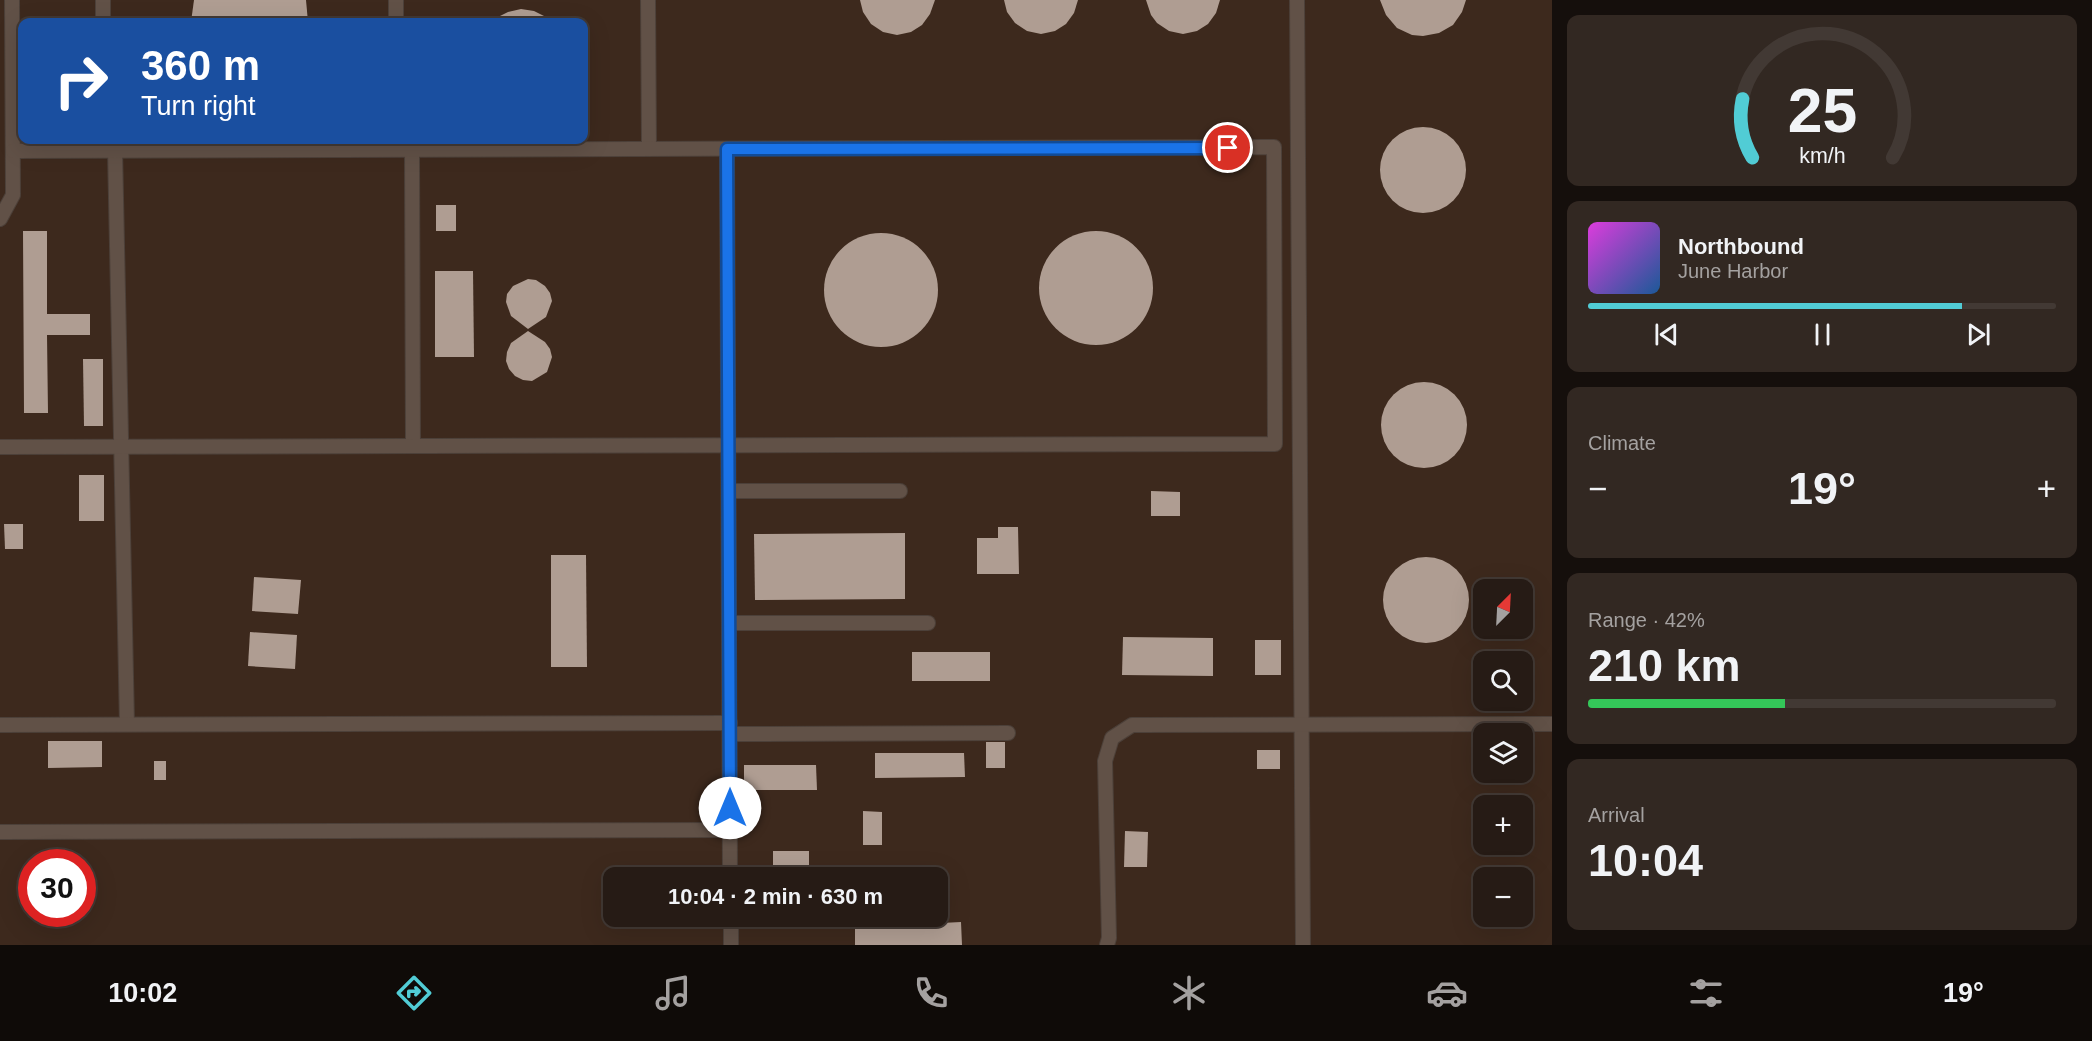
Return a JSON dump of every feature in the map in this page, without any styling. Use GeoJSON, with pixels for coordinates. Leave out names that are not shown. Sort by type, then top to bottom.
{"type":"FeatureCollection","features":[{"type":"Feature","properties":{"kind":"street"},"geometry":{"type":"LineString","coordinates":[[0,219],[13,195],[13,151],[6,58],[12,0]]}},
{"type":"Feature","properties":{"kind":"street"},"geometry":{"type":"LineString","coordinates":[[103,0],[104,18]]}},
{"type":"Feature","properties":{"kind":"street"},"geometry":{"type":"LineString","coordinates":[[396,0],[396,18]]}},
{"type":"Feature","properties":{"kind":"street"},"geometry":{"type":"LineString","coordinates":[[648,0],[649,149]]}},
{"type":"Feature","properties":{"kind":"street"},"geometry":{"type":"LineString","coordinates":[[1297,0],[1303,945]]}},
{"type":"Feature","properties":{"kind":"street"},"geometry":{"type":"LineString","coordinates":[[0,447],[1275,444],[1274,147],[411,150],[396,145],[108,147],[13,151]]}},
{"type":"Feature","properties":{"kind":"street"},"geometry":{"type":"LineString","coordinates":[[108,147],[121,447],[127,724]]}},
{"type":"Feature","properties":{"kind":"street"},"geometry":{"type":"LineString","coordinates":[[727,149],[730,867]]}},
{"type":"Feature","properties":{"kind":"street"},"geometry":{"type":"LineString","coordinates":[[411,150],[413,446]]}},
{"type":"Feature","properties":{"kind":"street"},"geometry":{"type":"LineString","coordinates":[[729,491],[900,491]]}},
{"type":"Feature","properties":{"kind":"street"},"geometry":{"type":"LineString","coordinates":[[729,623],[928,623]]}},
{"type":"Feature","properties":{"kind":"street"},"geometry":{"type":"LineString","coordinates":[[1107,945],[1109,938],[1105,761],[1112,738],[1132,725],[1552,724]]}},
{"type":"Feature","properties":{"kind":"street"},"geometry":{"type":"LineString","coordinates":[[0,725],[730,728],[1008,733]]}},
{"type":"Feature","properties":{"kind":"street"},"geometry":{"type":"LineString","coordinates":[[0,832],[730,830]]}},
{"type":"Feature","properties":{"kind":"street"},"geometry":{"type":"LineString","coordinates":[[731,927],[731,945]]}},
{"type":"Feature","properties":{"kind":"shaded area"},"geometry":{"type":"Polygon","coordinates":[[[0,0],[1552,0],[1552,945],[0,945],[0,0]]]}},
{"type":"Feature","properties":{"kind":"building"},"geometry":{"type":"Polygon","coordinates":[[[194,0],[306,0],[308,18],[192,18],[194,0]]]}},
{"type":"Feature","properties":{"kind":"building"},"geometry":{"type":"Polygon","coordinates":[[[860,0],[935,0],[930,14],[922,25],[911,32],[897,35],[883,32],[871,24],[863,12],[860,0]]]}},
{"type":"Feature","properties":{"kind":"building"},"geometry":{"type":"Polygon","coordinates":[[[1004,0],[1078,0],[1074,13],[1066,24],[1055,31],[1041,34],[1027,31],[1015,23],[1007,12],[1004,0]]]}},
{"type":"Feature","properties":{"kind":"building"},"geometry":{"type":"Polygon","coordinates":[[[1146,0],[1220,0],[1216,13],[1208,24],[1197,31],[1183,34],[1169,31],[1157,23],[1151,15],[1146,0]]]}},
{"type":"Feature","properties":{"kind":"building"},"geometry":{"type":"Polygon","coordinates":[[[1380,0],[1466,0],[1462,12],[1453,25],[1439,33],[1423,36],[1412,35],[1397,28],[1386,15],[1380,0]]]}},
{"type":"Feature","properties":{"kind":"building"},"geometry":{"type":"Polygon","coordinates":[[[521,9],[534,11],[548,18],[496,18],[521,9]]]}},
{"type":"Feature","properties":{"kind":"building"},"geometry":{"type":"Polygon","coordinates":[[[1423,127],[1447,134],[1459,146],[1466,170],[1459,194],[1447,206],[1423,213],[1399,206],[1387,194],[1380,170],[1387,146],[1399,134],[1423,127]]]}},
{"type":"Feature","properties":{"kind":"building"},"geometry":{"type":"Polygon","coordinates":[[[436,205],[456,205],[456,231],[436,231],[436,205]]]}},
{"type":"Feature","properties":{"kind":"building"},"geometry":{"type":"Polygon","coordinates":[[[23,231],[47,231],[47,314],[90,314],[90,335],[47,335],[48,413],[24,413],[23,231]]]}},
{"type":"Feature","properties":{"kind":"building"},"geometry":{"type":"Polygon","coordinates":[[[1096,231],[1118,235],[1136,248],[1149,266],[1153,288],[1149,310],[1136,328],[1118,341],[1096,345],[1074,341],[1056,328],[1043,310],[1039,288],[1043,266],[1056,248],[1074,235],[1096,231]]]}},
{"type":"Feature","properties":{"kind":"building"},"geometry":{"type":"Polygon","coordinates":[[[881,233],[903,237],[921,250],[934,268],[938,290],[934,312],[921,330],[903,343],[881,347],[859,343],[841,330],[828,312],[824,290],[828,268],[841,250],[859,237],[881,233]]]}},
{"type":"Feature","properties":{"kind":"building"},"geometry":{"type":"Polygon","coordinates":[[[435,271],[473,271],[474,357],[435,357],[435,271]]]}},
{"type":"Feature","properties":{"kind":"building"},"geometry":{"type":"Polygon","coordinates":[[[528,279],[536,280],[545,286],[552,301],[546,317],[528,329],[511,316],[506,302],[507,294],[513,286],[528,279]]]}},
{"type":"Feature","properties":{"kind":"building"},"geometry":{"type":"Polygon","coordinates":[[[528,331],[545,342],[552,357],[547,372],[532,381],[515,376],[506,361],[511,343],[528,331]]]}},
{"type":"Feature","properties":{"kind":"building"},"geometry":{"type":"Polygon","coordinates":[[[83,359],[103,359],[103,426],[84,426],[83,359]]]}},
{"type":"Feature","properties":{"kind":"building"},"geometry":{"type":"Polygon","coordinates":[[[1424,382],[1448,389],[1460,401],[1467,425],[1460,449],[1448,461],[1424,468],[1400,461],[1388,449],[1381,425],[1388,401],[1400,389],[1424,382]]]}},
{"type":"Feature","properties":{"kind":"building"},"geometry":{"type":"Polygon","coordinates":[[[79,475],[104,475],[104,521],[79,521],[79,475]]]}},
{"type":"Feature","properties":{"kind":"building"},"geometry":{"type":"Polygon","coordinates":[[[1151,491],[1180,492],[1180,516],[1151,516],[1151,491]]]}},
{"type":"Feature","properties":{"kind":"building"},"geometry":{"type":"Polygon","coordinates":[[[4,524],[23,524],[23,549],[5,549],[4,524]]]}},
{"type":"Feature","properties":{"kind":"building"},"geometry":{"type":"Polygon","coordinates":[[[998,527],[1018,527],[1019,574],[977,574],[977,538],[998,538],[998,527]]]}},
{"type":"Feature","properties":{"kind":"building"},"geometry":{"type":"Polygon","coordinates":[[[905,533],[905,599],[755,600],[754,534],[905,533]]]}},
{"type":"Feature","properties":{"kind":"building"},"geometry":{"type":"Polygon","coordinates":[[[551,555],[586,555],[587,667],[551,667],[551,555]]]}},
{"type":"Feature","properties":{"kind":"building"},"geometry":{"type":"Polygon","coordinates":[[[1426,557],[1450,564],[1462,576],[1469,600],[1462,624],[1450,636],[1426,643],[1402,636],[1390,624],[1383,600],[1390,576],[1402,564],[1426,557]]]}},
{"type":"Feature","properties":{"kind":"building"},"geometry":{"type":"Polygon","coordinates":[[[254,577],[301,580],[298,614],[252,611],[254,577]]]}},
{"type":"Feature","properties":{"kind":"building"},"geometry":{"type":"Polygon","coordinates":[[[250,632],[297,635],[295,669],[248,666],[250,632]]]}},
{"type":"Feature","properties":{"kind":"building"},"geometry":{"type":"Polygon","coordinates":[[[1123,637],[1213,638],[1213,676],[1122,675],[1123,637]]]}},
{"type":"Feature","properties":{"kind":"building"},"geometry":{"type":"Polygon","coordinates":[[[1255,640],[1281,640],[1281,675],[1255,675],[1255,640]]]}},
{"type":"Feature","properties":{"kind":"building"},"geometry":{"type":"Polygon","coordinates":[[[912,652],[990,652],[990,681],[912,681],[912,652]]]}},
{"type":"Feature","properties":{"kind":"building"},"geometry":{"type":"Polygon","coordinates":[[[48,741],[102,741],[102,767],[48,768],[48,741]]]}},
{"type":"Feature","properties":{"kind":"building"},"geometry":{"type":"Polygon","coordinates":[[[986,742],[1005,742],[1005,768],[986,768],[986,742]]]}},
{"type":"Feature","properties":{"kind":"building"},"geometry":{"type":"Polygon","coordinates":[[[1257,750],[1280,750],[1280,769],[1257,769],[1257,750]]]}},
{"type":"Feature","properties":{"kind":"building"},"geometry":{"type":"Polygon","coordinates":[[[875,753],[964,753],[965,777],[875,778],[875,753]]]}},
{"type":"Feature","properties":{"kind":"building"},"geometry":{"type":"Polygon","coordinates":[[[154,761],[166,761],[166,780],[154,780],[154,761]]]}},
{"type":"Feature","properties":{"kind":"building"},"geometry":{"type":"Polygon","coordinates":[[[744,765],[816,765],[817,790],[744,790],[744,765]]]}},
{"type":"Feature","properties":{"kind":"building"},"geometry":{"type":"Polygon","coordinates":[[[863,811],[882,812],[882,845],[863,845],[863,811]]]}},
{"type":"Feature","properties":{"kind":"building"},"geometry":{"type":"Polygon","coordinates":[[[1125,831],[1148,832],[1147,867],[1124,867],[1125,831]]]}},
{"type":"Feature","properties":{"kind":"building"},"geometry":{"type":"Polygon","coordinates":[[[773,851],[809,851],[809,867],[773,867],[773,851]]]}},
{"type":"Feature","properties":{"kind":"building"},"geometry":{"type":"Polygon","coordinates":[[[961,922],[962,945],[855,945],[855,927],[948,927],[948,923],[961,922]]]}},
{"type":"Feature","properties":{"kind":"route"},"geometry":{"type":"LineString","coordinates":[[730,808],[727,149],[1228,148]]}}]}
